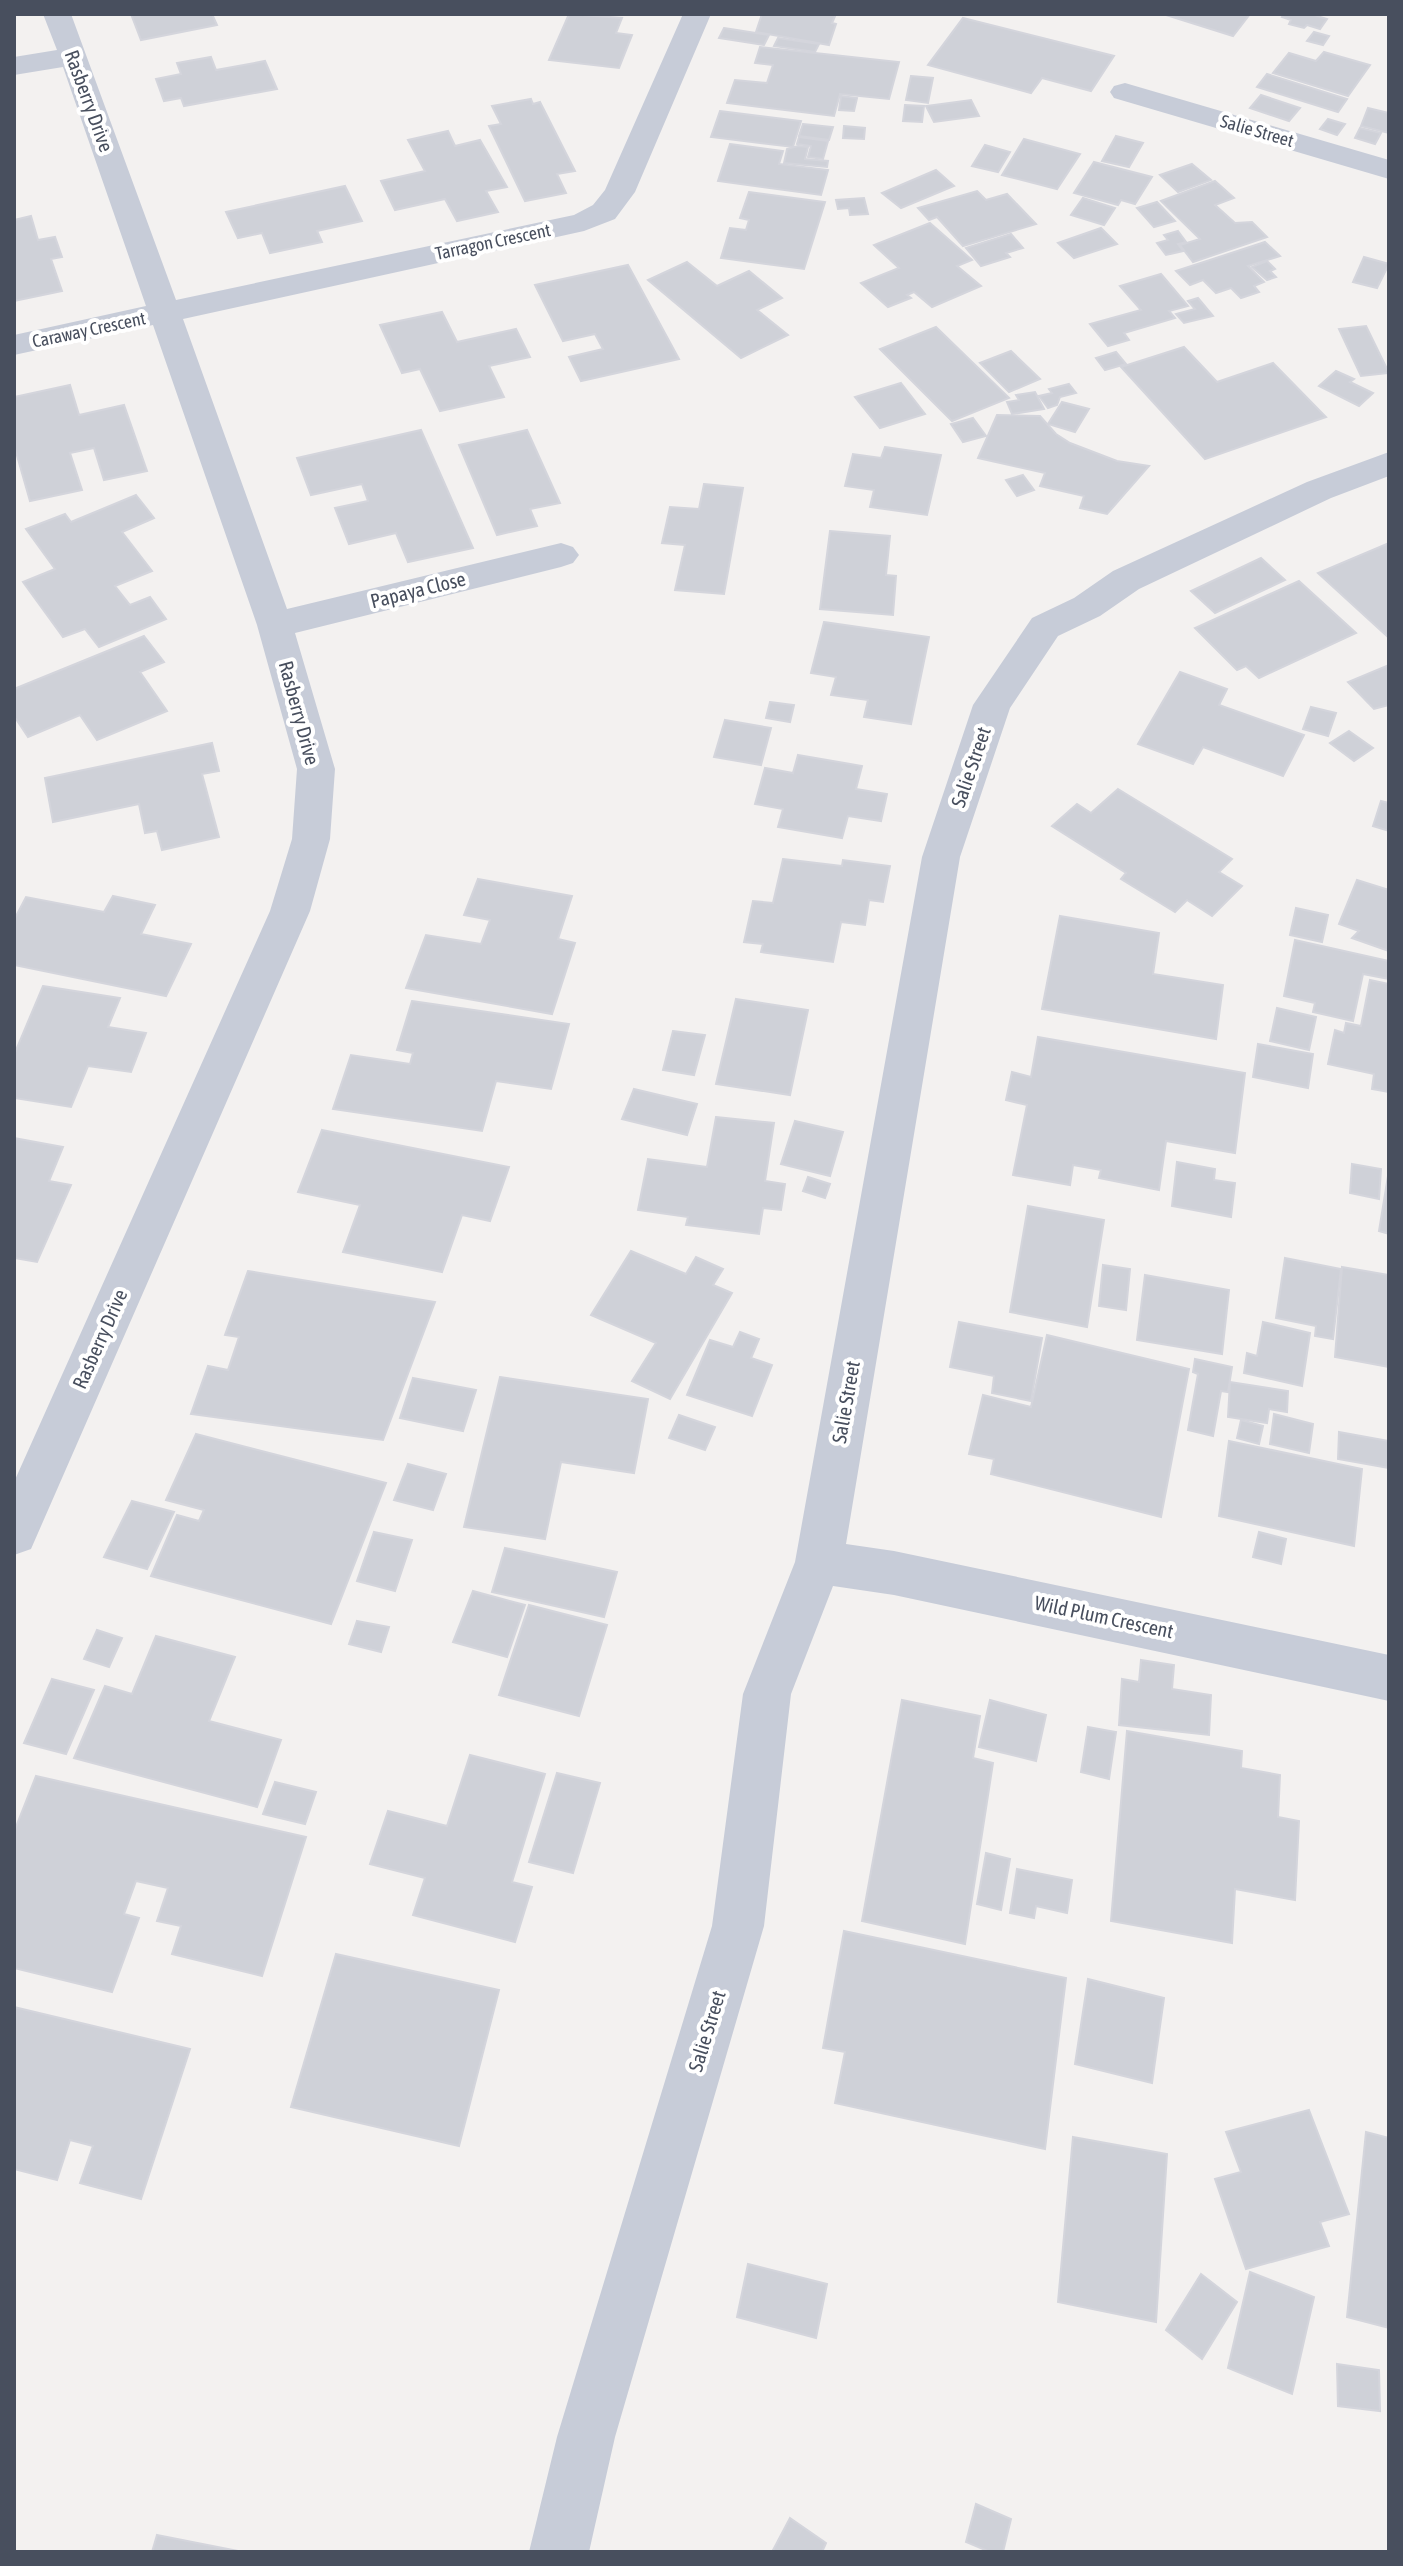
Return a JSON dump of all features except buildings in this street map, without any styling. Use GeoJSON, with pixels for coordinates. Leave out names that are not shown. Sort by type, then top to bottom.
{"type":"FeatureCollection","features":[{"type":"Feature","properties":{"kind":"street","name":"Rasberry Drive"},"geometry":{"type":"LineString","coordinates":[[18,1516],[290,911],[311,839],[316,769],[275,625],[57,14]]}},
{"type":"Feature","properties":{"kind":"street","name":"Tarragon Crescent"},"geometry":{"type":"LineString","coordinates":[[165,314],[584,222],[604,212],[620,192],[697,14]]}},
{"type":"Feature","properties":{"kind":"street"},"geometry":{"type":"LineString","coordinates":[[14,66],[74,56]]}},
{"type":"Feature","properties":{"kind":"street","name":"Salie Street"},"geometry":{"type":"LineString","coordinates":[[1125,92],[1389,170]]}},
{"type":"Feature","properties":{"kind":"street","name":"Caraway Crescent"},"geometry":{"type":"LineString","coordinates":[[14,345],[165,314]]}},
{"type":"Feature","properties":{"kind":"street","name":"Salie Street"},"geometry":{"type":"LineString","coordinates":[[559,2552],[586,2437],[738,1926],[767,1694],[819,1562],[941,857],[992,705],[1045,627],[1087,607],[1126,580],[1319,490],[1389,463]]}},
{"type":"Feature","properties":{"kind":"street","name":"Papaya Close"},"geometry":{"type":"LineString","coordinates":[[275,625],[561,555]]}},
{"type":"Feature","properties":{"kind":"street","name":"Wild Plum Crescent"},"geometry":{"type":"LineString","coordinates":[[819,1562],[894,1573],[1389,1678]]}}]}
